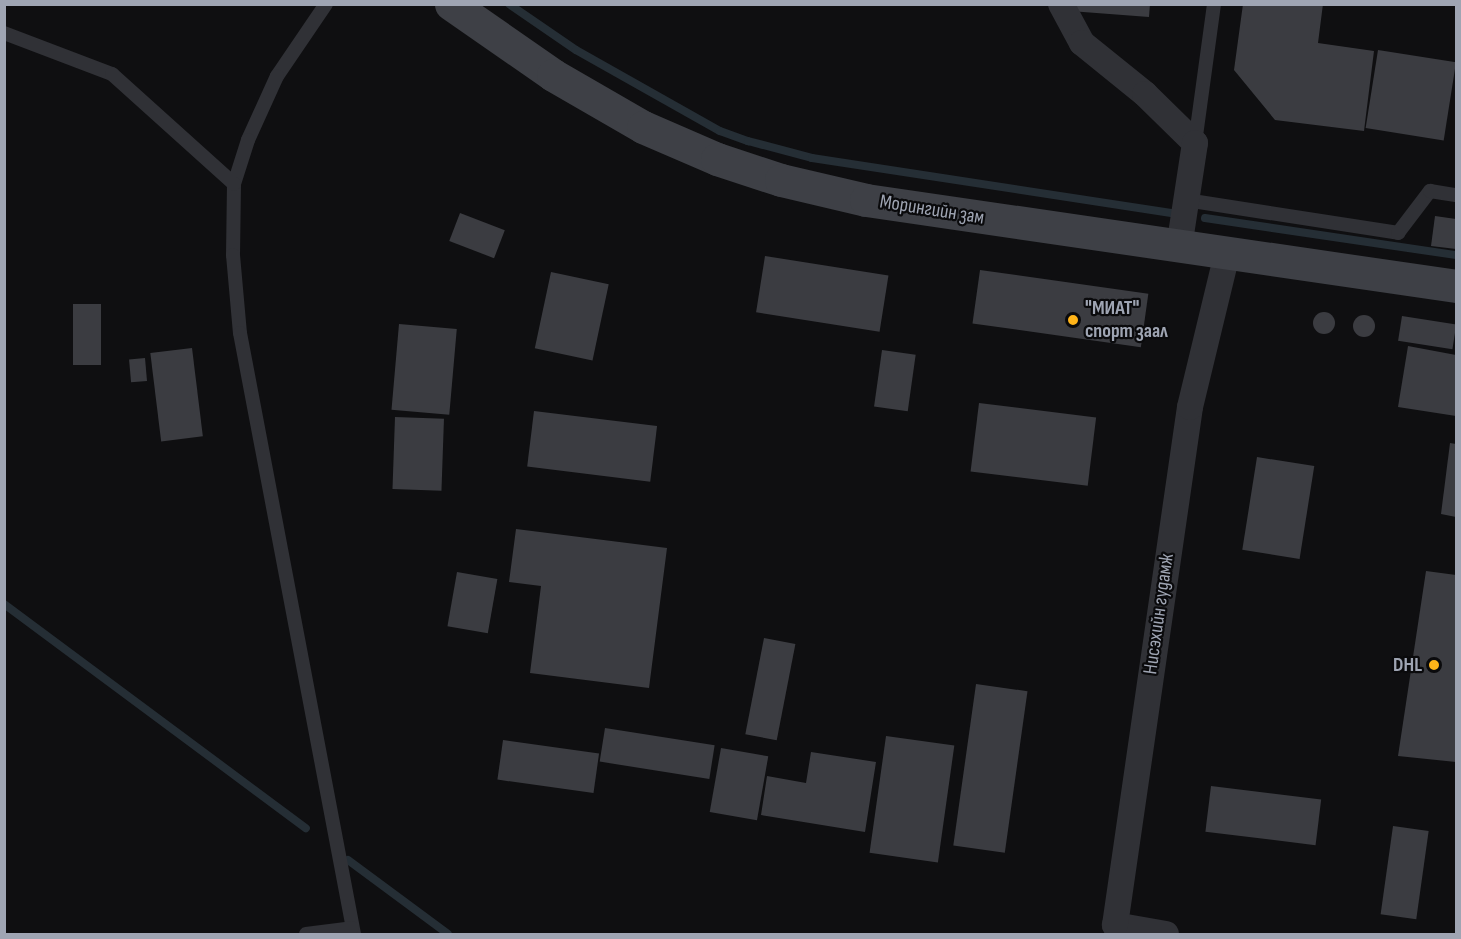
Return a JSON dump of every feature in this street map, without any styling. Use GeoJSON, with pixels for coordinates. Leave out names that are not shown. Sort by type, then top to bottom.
{"type":"FeatureCollection","features":[{"type":"Feature","properties":{"kind":"main road","name":"Морингийн зам"},"geometry":{"type":"LineString","coordinates":[[451,4],[482,28],[563,81],[643,127],[727,163],[781,180],[866,200],[1179,248],[1456,286]]}},
{"type":"Feature","properties":{"kind":"street"},"geometry":{"type":"LineString","coordinates":[[1061,4],[1082,43],[1145,94],[1196,143],[1179,248]]}},
{"type":"Feature","properties":{"kind":"street","name":"Нисэхийн гудамж"},"geometry":{"type":"LineString","coordinates":[[1166,934],[1115,925],[1190,407],[1227,254]]}},
{"type":"Feature","properties":{"kind":"lane"},"geometry":{"type":"LineString","coordinates":[[306,934],[353,931],[240,333],[233,255],[234,184],[248,140],[277,76],[326,4]]}},
{"type":"Feature","properties":{"kind":"lane"},"geometry":{"type":"LineString","coordinates":[[1196,143],[1214,4]]}},
{"type":"Feature","properties":{"kind":"lane"},"geometry":{"type":"LineString","coordinates":[[4,33],[112,74],[234,184]]}},
{"type":"Feature","properties":{"kind":"lane"},"geometry":{"type":"LineString","coordinates":[[1186,200],[1398,233],[1430,191],[1456,195]]}},
{"type":"Feature","properties":{"kind":"building"},"geometry":{"type":"Polygon","coordinates":[[[1071,4],[1150,4],[1149,17],[1070,11],[1071,4]]]}},
{"type":"Feature","properties":{"kind":"building"},"geometry":{"type":"Polygon","coordinates":[[[1243,4],[1323,4],[1318,43],[1374,51],[1364,131],[1275,120],[1234,70],[1243,4]]]}},
{"type":"Feature","properties":{"kind":"building"},"geometry":{"type":"Polygon","coordinates":[[[1378,50],[1456,62],[1444,140],[1366,128],[1378,50]]]}},
{"type":"Feature","properties":{"kind":"building"},"geometry":{"type":"Polygon","coordinates":[[[460,213],[505,230],[494,258],[449,241],[460,213]]]}},
{"type":"Feature","properties":{"kind":"building"},"geometry":{"type":"Polygon","coordinates":[[[1435,216],[1456,219],[1456,249],[1431,246],[1435,216]]]}},
{"type":"Feature","properties":{"kind":"building"},"geometry":{"type":"Polygon","coordinates":[[[765,256],[888,276],[880,332],[756,312],[765,256]]]}},
{"type":"Feature","properties":{"kind":"building"},"geometry":{"type":"Polygon","coordinates":[[[980,270],[1148,294],[1141,347],[972,323],[980,270]]]}},
{"type":"Feature","properties":{"kind":"building"},"geometry":{"type":"Polygon","coordinates":[[[551,272],[609,284],[592,361],[535,348],[551,272]]]}},
{"type":"Feature","properties":{"kind":"building"},"geometry":{"type":"Polygon","coordinates":[[[73,304],[101,304],[101,365],[73,365],[73,304]]]}},
{"type":"Feature","properties":{"kind":"building"},"geometry":{"type":"Polygon","coordinates":[[[1324,312],[1332,315],[1335,323],[1332,331],[1324,334],[1316,331],[1313,323],[1316,315],[1324,312]]]}},
{"type":"Feature","properties":{"kind":"building"},"geometry":{"type":"Polygon","coordinates":[[[1364,315],[1372,318],[1375,326],[1372,334],[1364,337],[1356,334],[1353,326],[1356,318],[1364,315]]]}},
{"type":"Feature","properties":{"kind":"building"},"geometry":{"type":"Polygon","coordinates":[[[1402,316],[1456,325],[1452,349],[1398,341],[1402,316]]]}},
{"type":"Feature","properties":{"kind":"building"},"geometry":{"type":"Polygon","coordinates":[[[399,324],[457,329],[449,415],[392,410],[399,324]]]}},
{"type":"Feature","properties":{"kind":"building"},"geometry":{"type":"Polygon","coordinates":[[[1408,346],[1456,355],[1456,416],[1398,407],[1408,346]]]}},
{"type":"Feature","properties":{"kind":"building"},"geometry":{"type":"Polygon","coordinates":[[[192,348],[203,436],[161,441],[150,353],[192,348]]]}},
{"type":"Feature","properties":{"kind":"building"},"geometry":{"type":"Polygon","coordinates":[[[882,350],[916,355],[908,411],[874,406],[882,350]]]}},
{"type":"Feature","properties":{"kind":"building"},"geometry":{"type":"Polygon","coordinates":[[[145,358],[147,381],[131,382],[129,359],[145,358]]]}},
{"type":"Feature","properties":{"kind":"building"},"geometry":{"type":"Polygon","coordinates":[[[979,403],[1096,417],[1088,486],[971,471],[979,403]]]}},
{"type":"Feature","properties":{"kind":"building"},"geometry":{"type":"Polygon","coordinates":[[[534,411],[657,426],[650,482],[527,467],[534,411]]]}},
{"type":"Feature","properties":{"kind":"building"},"geometry":{"type":"Polygon","coordinates":[[[395,417],[444,419],[441,491],[392,489],[395,417]]]}},
{"type":"Feature","properties":{"kind":"building"},"geometry":{"type":"Polygon","coordinates":[[[1450,443],[1456,444],[1456,517],[1441,514],[1450,443]]]}},
{"type":"Feature","properties":{"kind":"building"},"geometry":{"type":"Polygon","coordinates":[[[1257,457],[1314,466],[1300,559],[1242,550],[1257,457]]]}},
{"type":"Feature","properties":{"kind":"building"},"geometry":{"type":"Polygon","coordinates":[[[516,529],[667,548],[649,688],[530,673],[541,586],[509,582],[516,529]]]}},
{"type":"Feature","properties":{"kind":"building","name":"DHL"},"geometry":{"type":"Polygon","coordinates":[[[1426,571],[1456,575],[1456,762],[1398,756],[1426,571]]]}},
{"type":"Feature","properties":{"kind":"building"},"geometry":{"type":"Polygon","coordinates":[[[457,572],[497,579],[488,633],[447,626],[457,572]]]}},
{"type":"Feature","properties":{"kind":"building"},"geometry":{"type":"Polygon","coordinates":[[[764,638],[795,644],[777,740],[745,734],[764,638]]]}},
{"type":"Feature","properties":{"kind":"building"},"geometry":{"type":"Polygon","coordinates":[[[976,684],[1027,691],[1005,853],[953,845],[976,684]]]}},
{"type":"Feature","properties":{"kind":"building"},"geometry":{"type":"Polygon","coordinates":[[[605,728],[715,745],[709,779],[600,762],[605,728]]]}},
{"type":"Feature","properties":{"kind":"building"},"geometry":{"type":"Polygon","coordinates":[[[886,736],[954,746],[938,862],[870,853],[886,736]]]}},
{"type":"Feature","properties":{"kind":"building"},"geometry":{"type":"Polygon","coordinates":[[[503,740],[599,753],[593,793],[497,780],[503,740]]]}},
{"type":"Feature","properties":{"kind":"building"},"geometry":{"type":"Polygon","coordinates":[[[721,748],[768,756],[757,820],[710,812],[721,748]]]}},
{"type":"Feature","properties":{"kind":"building"},"geometry":{"type":"Polygon","coordinates":[[[811,752],[876,762],[865,832],[761,815],[767,776],[806,783],[811,752]]]}},
{"type":"Feature","properties":{"kind":"building"},"geometry":{"type":"Polygon","coordinates":[[[1211,786],[1321,800],[1316,845],[1205,832],[1211,786]]]}},
{"type":"Feature","properties":{"kind":"building"},"geometry":{"type":"Polygon","coordinates":[[[1393,826],[1429,831],[1416,919],[1381,914],[1393,826]]]}},
{"type":"Feature","properties":{"kind":"waterway"},"geometry":{"type":"LineString","coordinates":[[509,4],[576,50],[720,131],[748,141],[812,158],[1173,213]]}},
{"type":"Feature","properties":{"kind":"waterway"},"geometry":{"type":"LineString","coordinates":[[1205,218],[1456,255]]}},
{"type":"Feature","properties":{"kind":"waterway"},"geometry":{"type":"LineString","coordinates":[[4,604],[306,828]]}},
{"type":"Feature","properties":{"kind":"waterway"},"geometry":{"type":"LineString","coordinates":[[348,860],[448,934]]}},
{"type":"Feature","properties":{"kind":"place","name":"\"МИАТ\" спорт заал"},"geometry":{"type":"Point","coordinates":[1073,320]}},
{"type":"Feature","properties":{"kind":"place","name":"DHL"},"geometry":{"type":"Point","coordinates":[1434,665]}}]}
